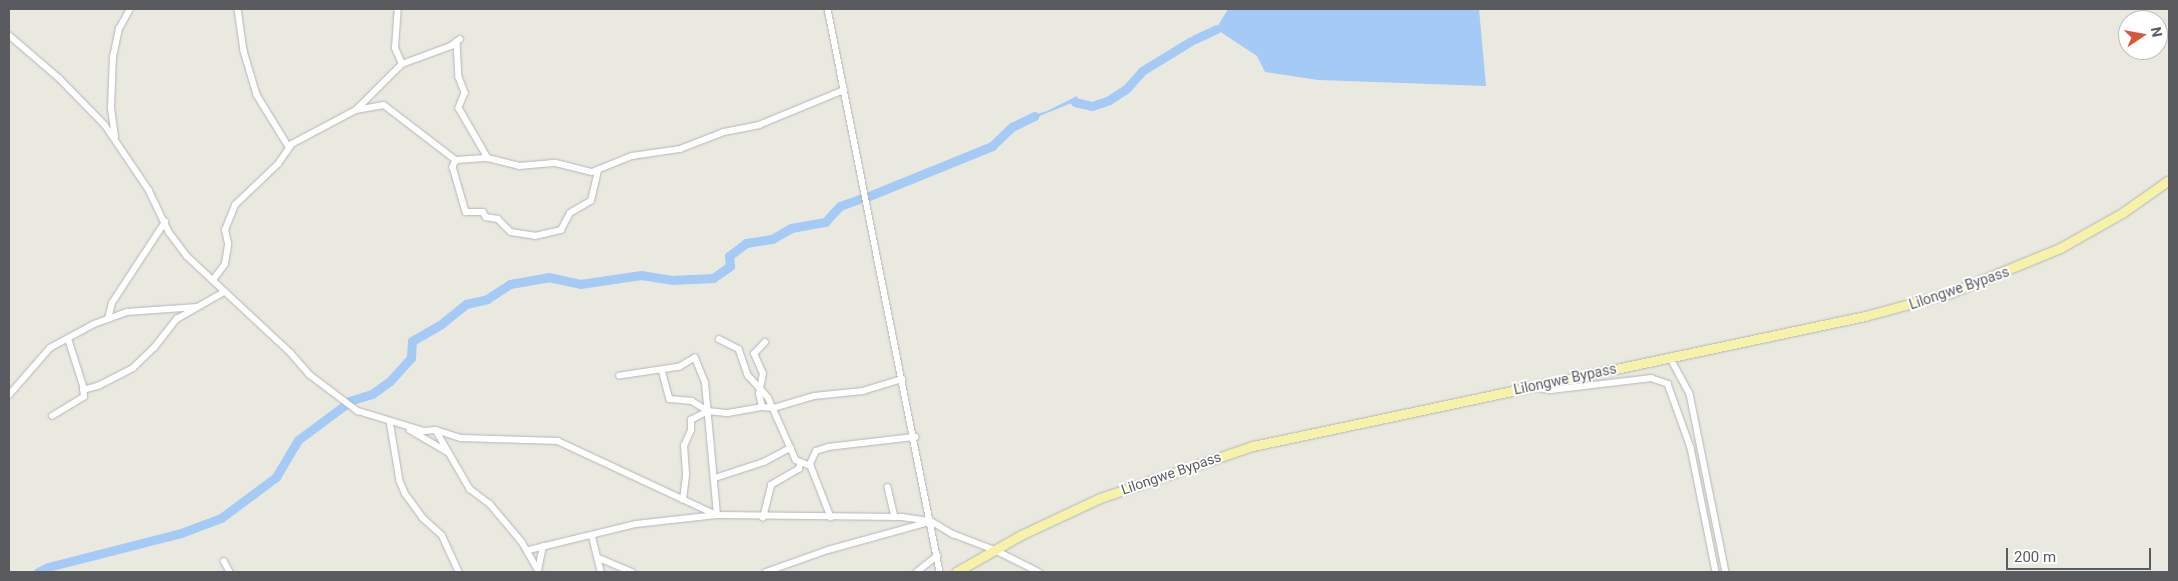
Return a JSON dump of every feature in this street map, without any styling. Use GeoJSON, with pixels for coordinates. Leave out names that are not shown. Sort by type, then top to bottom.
{"type":"FeatureCollection","features":[{"type":"Feature","properties":{"kind":"main road","name":"Lilongwe Bypass"},"geometry":{"type":"LineString","coordinates":[[956,572],[995,550],[1100,498],[1231,452],[1528,386],[1865,316],[1950,294],[2060,248],[2122,212],[2169,180]]}},
{"type":"Feature","properties":{"kind":"street"},"geometry":{"type":"LineString","coordinates":[[116,139],[111,108],[113,57],[119,29],[130,9]]}},
{"type":"Feature","properties":{"kind":"street"},"geometry":{"type":"LineString","coordinates":[[238,9],[244,51],[257,95],[289,147]]}},
{"type":"Feature","properties":{"kind":"street"},"geometry":{"type":"LineString","coordinates":[[398,9],[395,48],[402,64]]}},
{"type":"Feature","properties":{"kind":"street"},"geometry":{"type":"LineString","coordinates":[[828,9],[915,437],[940,572]]}},
{"type":"Feature","properties":{"kind":"street"},"geometry":{"type":"LineString","coordinates":[[9,36],[59,78],[116,139],[149,190],[178,244],[224,292],[330,391],[365,415],[424,432],[436,430],[461,438],[558,441],[717,515]]}},
{"type":"Feature","properties":{"kind":"street"},"geometry":{"type":"LineString","coordinates":[[213,280],[225,264],[228,244],[226,230],[235,205],[278,164],[289,147],[356,110],[402,64],[459,41],[459,77],[465,98],[459,108],[488,158]]}},
{"type":"Feature","properties":{"kind":"street"},"geometry":{"type":"LineString","coordinates":[[356,110],[384,105],[399,114],[456,160],[488,158],[518,166],[556,163],[598,171],[632,156],[680,149],[724,132],[759,125],[844,90]]}},
{"type":"Feature","properties":{"kind":"street"},"geometry":{"type":"LineString","coordinates":[[456,160],[453,167],[466,212],[483,212],[486,217],[498,220],[511,232],[535,236],[561,230],[570,213],[591,201],[598,171]]}},
{"type":"Feature","properties":{"kind":"street"},"geometry":{"type":"LineString","coordinates":[[108,318],[112,303],[165,222]]}},
{"type":"Feature","properties":{"kind":"street"},"geometry":{"type":"LineString","coordinates":[[84,390],[98,386],[132,368],[154,348],[177,318],[224,292]]}},
{"type":"Feature","properties":{"kind":"street"},"geometry":{"type":"LineString","coordinates":[[9,395],[50,348],[108,318],[127,312],[197,307]]}},
{"type":"Feature","properties":{"kind":"street"},"geometry":{"type":"LineString","coordinates":[[52,416],[81,400],[84,390],[68,339]]}},
{"type":"Feature","properties":{"kind":"street"},"geometry":{"type":"LineString","coordinates":[[719,339],[739,349],[748,375],[774,408],[790,448],[800,464]]}},
{"type":"Feature","properties":{"kind":"street"},"geometry":{"type":"LineString","coordinates":[[762,407],[760,388],[763,374],[754,354],[765,342]]}},
{"type":"Feature","properties":{"kind":"street"},"geometry":{"type":"LineString","coordinates":[[1670,357],[1690,394],[1726,572]]}},
{"type":"Feature","properties":{"kind":"street"},"geometry":{"type":"LineString","coordinates":[[620,376],[680,367],[695,358],[703,375],[715,478],[717,515]]}},
{"type":"Feature","properties":{"kind":"street"},"geometry":{"type":"LineString","coordinates":[[662,370],[670,398],[692,401],[708,411],[728,413],[762,407],[774,408],[814,396],[863,391],[902,379]]}},
{"type":"Feature","properties":{"kind":"street"},"geometry":{"type":"LineString","coordinates":[[1528,386],[1551,390],[1651,378],[1668,384],[1691,448],[1716,572]]}},
{"type":"Feature","properties":{"kind":"street"},"geometry":{"type":"LineString","coordinates":[[683,500],[686,474],[684,446],[691,430],[691,420],[708,411]]}},
{"type":"Feature","properties":{"kind":"street"},"geometry":{"type":"LineString","coordinates":[[390,422],[423,436],[449,453]]}},
{"type":"Feature","properties":{"kind":"street"},"geometry":{"type":"LineString","coordinates":[[390,422],[400,480],[405,493],[423,518],[442,535],[459,572]]}},
{"type":"Feature","properties":{"kind":"street"},"geometry":{"type":"LineString","coordinates":[[436,430],[470,489],[490,504],[529,550],[538,571]]}},
{"type":"Feature","properties":{"kind":"street"},"geometry":{"type":"LineString","coordinates":[[810,464],[816,451],[828,447],[915,437]]}},
{"type":"Feature","properties":{"kind":"street"},"geometry":{"type":"LineString","coordinates":[[715,478],[764,462],[790,448]]}},
{"type":"Feature","properties":{"kind":"street"},"geometry":{"type":"LineString","coordinates":[[800,464],[810,464]]}},
{"type":"Feature","properties":{"kind":"street"},"geometry":{"type":"LineString","coordinates":[[763,518],[771,485],[799,469],[800,464]]}},
{"type":"Feature","properties":{"kind":"street"},"geometry":{"type":"LineString","coordinates":[[810,464],[827,500],[831,518]]}},
{"type":"Feature","properties":{"kind":"street"},"geometry":{"type":"LineString","coordinates":[[888,487],[895,517]]}},
{"type":"Feature","properties":{"kind":"street"},"geometry":{"type":"LineString","coordinates":[[529,550],[636,524],[717,515],[763,518],[895,517],[931,521],[953,534],[995,550],[1039,572]]}},
{"type":"Feature","properties":{"kind":"street"},"geometry":{"type":"LineString","coordinates":[[766,572],[828,550],[931,521]]}},
{"type":"Feature","properties":{"kind":"street"},"geometry":{"type":"LineString","coordinates":[[592,535],[600,558],[601,572]]}},
{"type":"Feature","properties":{"kind":"street"},"geometry":{"type":"LineString","coordinates":[[538,571],[543,547]]}},
{"type":"Feature","properties":{"kind":"street"},"geometry":{"type":"LineString","coordinates":[[917,572],[937,556]]}},
{"type":"Feature","properties":{"kind":"street"},"geometry":{"type":"LineString","coordinates":[[600,558],[632,572]]}},
{"type":"Feature","properties":{"kind":"street"},"geometry":{"type":"LineString","coordinates":[[224,561],[230,572]]}},
{"type":"Feature","properties":{"kind":"water"},"geometry":{"type":"Polygon","coordinates":[[[1228,9],[1479,9],[1486,86],[1318,80],[1265,72],[1257,56],[1216,29],[1228,9]]]}},
{"type":"Feature","properties":{"kind":"water"},"geometry":{"type":"Polygon","coordinates":[[[1077,96],[1080,103],[1089,105],[1080,106],[1074,102],[1025,122],[1027,117],[1047,111],[1077,96]]]}},
{"type":"Feature","properties":{"kind":"waterway"},"geometry":{"type":"LineString","coordinates":[[1195,39],[1216,29]]}},
{"type":"Feature","properties":{"kind":"waterway"},"geometry":{"type":"LineString","coordinates":[[1075,102],[1092,106],[1109,100],[1126,89],[1142,71],[1191,41]]}},
{"type":"Feature","properties":{"kind":"waterway"},"geometry":{"type":"LineString","coordinates":[[869,196],[992,146],[1012,127],[1035,116]]}},
{"type":"Feature","properties":{"kind":"waterway"},"geometry":{"type":"LineString","coordinates":[[349,401],[372,394],[390,381],[411,358],[412,341],[440,325],[466,304],[487,299],[510,284],[548,277],[580,284],[641,275],[672,280],[713,278],[730,266],[729,256],[746,243],[772,239],[791,228],[825,222],[840,206],[862,198]]}},
{"type":"Feature","properties":{"kind":"waterway"},"geometry":{"type":"LineString","coordinates":[[38,572],[48,567],[181,533],[221,518],[276,477],[298,440],[345,405]]}}]}
